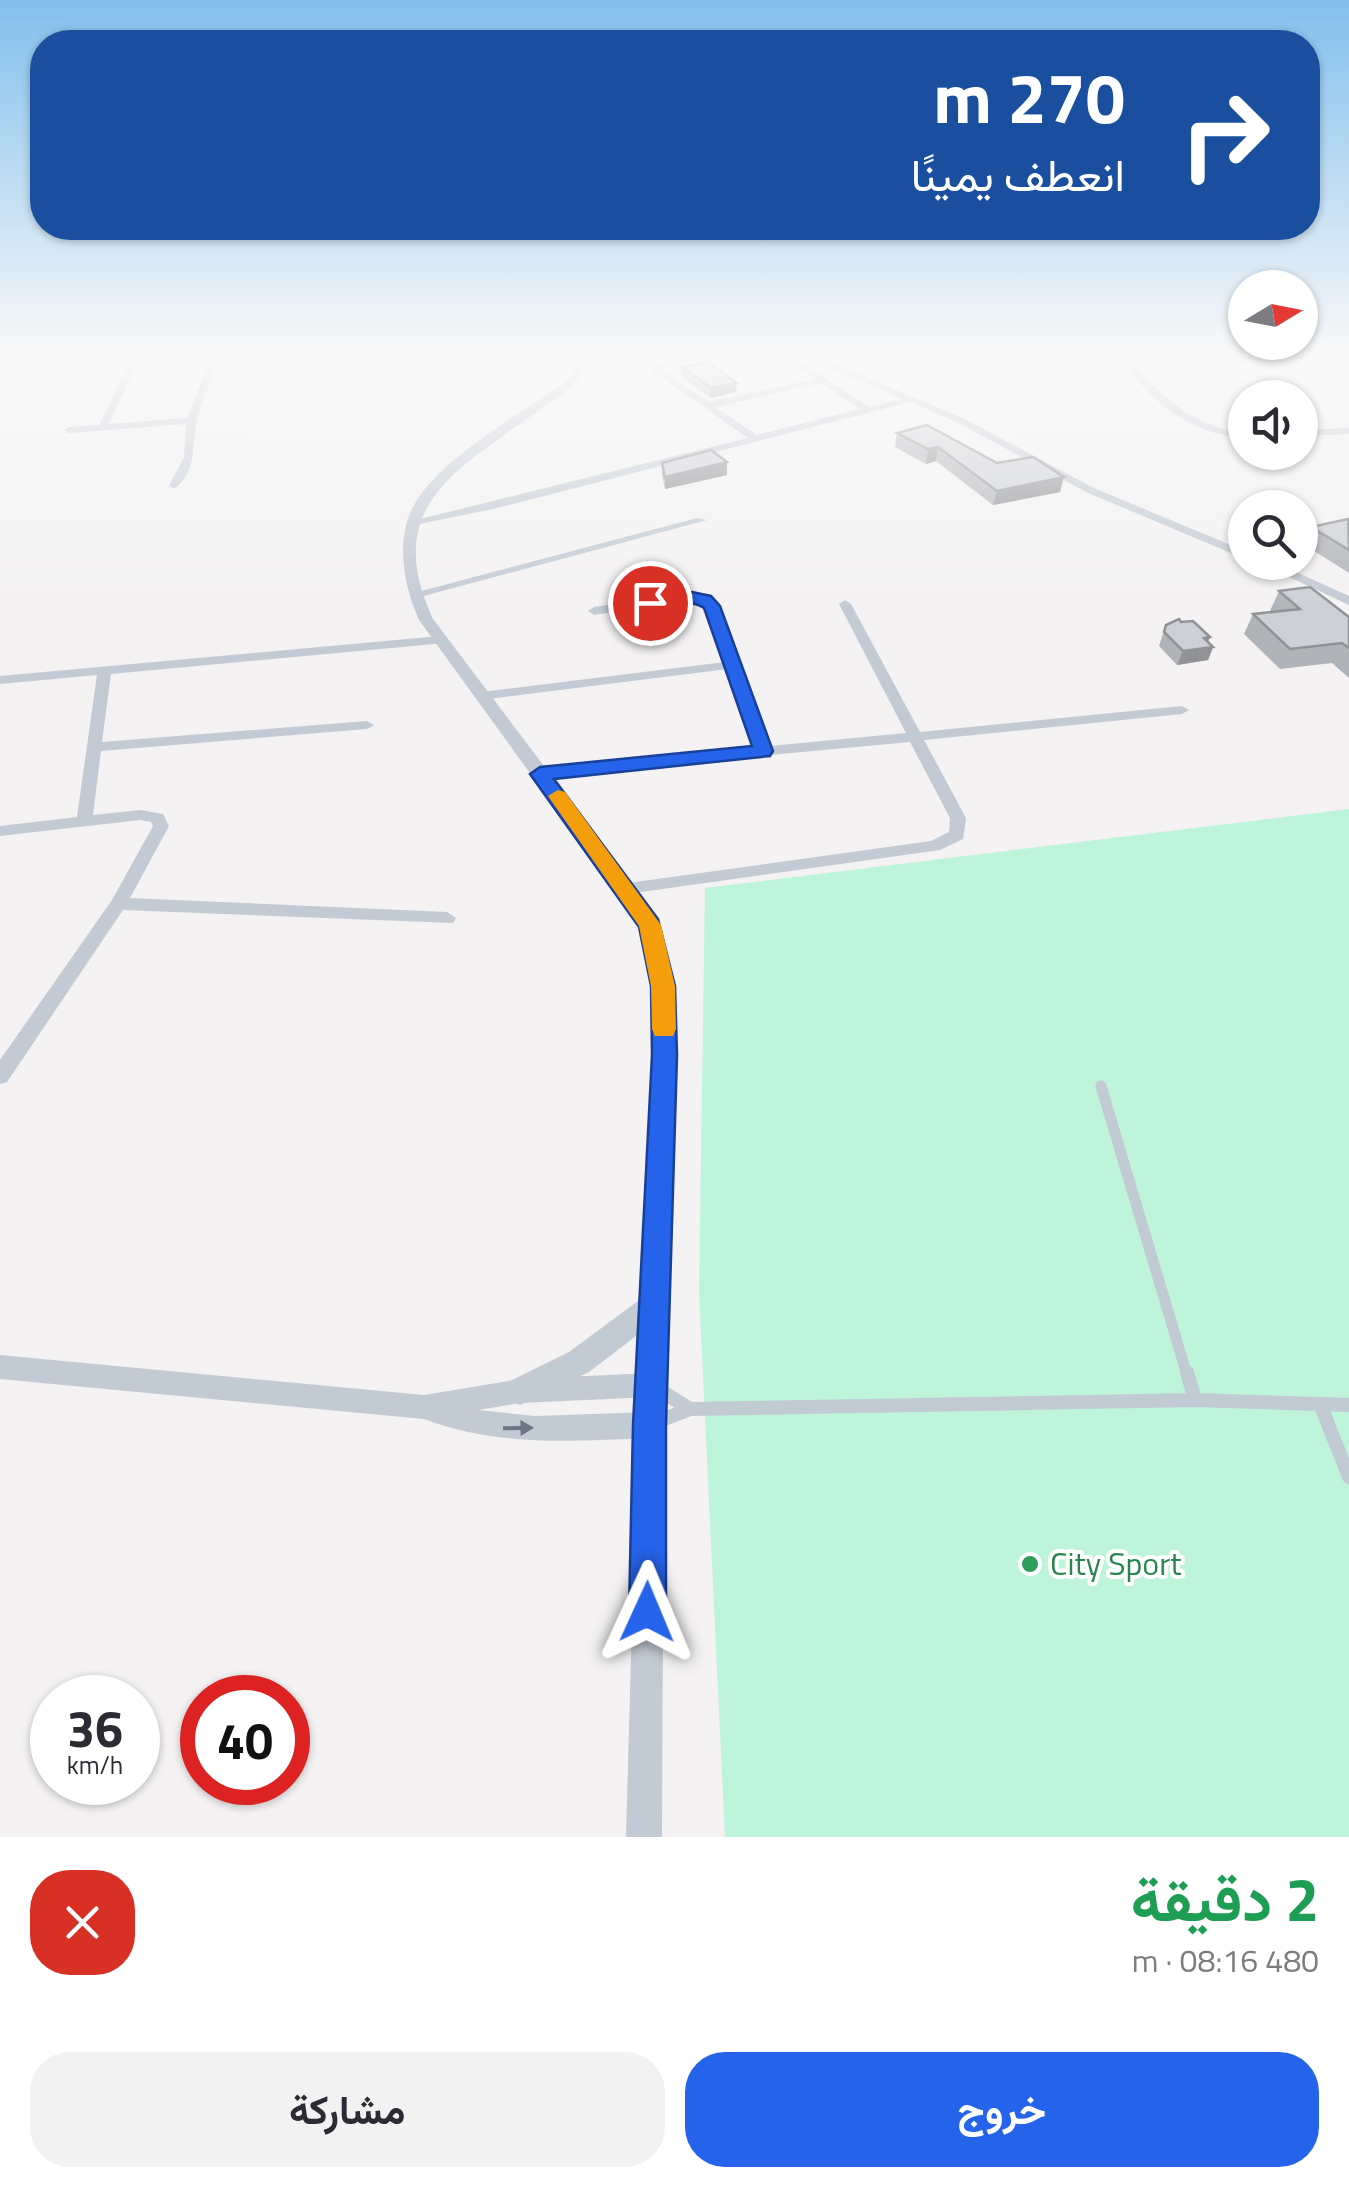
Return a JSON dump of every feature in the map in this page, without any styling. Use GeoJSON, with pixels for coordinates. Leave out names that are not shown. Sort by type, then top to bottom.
{"type":"FeatureCollection","features":[{"type":"Feature","properties":{"kind":"street"},"geometry":{"type":"LineString","coordinates":[[174,486],[188,457],[189,439]]}},
{"type":"Feature","properties":{"kind":"street"},"geometry":{"type":"LineString","coordinates":[[498,439],[429,492],[414,522],[416,594],[426,620],[440,640],[627,888],[650,925],[663,986],[665,1055],[650,1425],[644,1837]]}},
{"type":"Feature","properties":{"kind":"street"},"geometry":{"type":"LineString","coordinates":[[414,522],[756,439]]}},
{"type":"Feature","properties":{"kind":"street"},"geometry":{"type":"LineString","coordinates":[[995,439],[1090,490],[1228,548]]}},
{"type":"Feature","properties":{"kind":"street"},"geometry":{"type":"LineString","coordinates":[[416,594],[701,520]]}},
{"type":"Feature","properties":{"kind":"street"},"geometry":{"type":"LineString","coordinates":[[1303,580],[1349,601]]}},
{"type":"Feature","properties":{"kind":"street"},"geometry":{"type":"LineString","coordinates":[[594,611],[678,598],[705,599],[712,606],[764,751]]}},
{"type":"Feature","properties":{"kind":"street"},"geometry":{"type":"LineString","coordinates":[[627,888],[934,846],[951,840],[959,830],[958,818],[846,604]]}},
{"type":"Feature","properties":{"kind":"street"},"geometry":{"type":"LineString","coordinates":[[0,680],[440,640]]}},
{"type":"Feature","properties":{"kind":"street"},"geometry":{"type":"LineString","coordinates":[[481,696],[731,665]]}},
{"type":"Feature","properties":{"kind":"street"},"geometry":{"type":"LineString","coordinates":[[84,821],[105,669]]}},
{"type":"Feature","properties":{"kind":"street"},"geometry":{"type":"LineString","coordinates":[[540,774],[1182,710]]}},
{"type":"Feature","properties":{"kind":"street"},"geometry":{"type":"LineString","coordinates":[[93,747],[368,725]]}},
{"type":"Feature","properties":{"kind":"street"},"geometry":{"type":"LineString","coordinates":[[0,832],[140,815],[159,820],[156,839],[118,904],[0,1076]]}},
{"type":"Feature","properties":{"kind":"street"},"geometry":{"type":"LineString","coordinates":[[118,904],[447,918]]}},
{"type":"Feature","properties":{"kind":"street"},"geometry":{"type":"LineString","coordinates":[[520,1390],[579,1362],[655,1305]]}},
{"type":"Feature","properties":{"kind":"street"},"geometry":{"type":"LineString","coordinates":[[0,1367],[424,1407],[498,1428],[650,1425]]}},
{"type":"Feature","properties":{"kind":"street"},"geometry":{"type":"LineString","coordinates":[[424,1407],[520,1390],[652,1385]]}},
{"type":"Feature","properties":{"kind":"lane"},"geometry":{"type":"LineString","coordinates":[[1101,1086],[1195,1400]]}},
{"type":"Feature","properties":{"kind":"lane"},"geometry":{"type":"LineString","coordinates":[[652,1385],[690,1409]]}},
{"type":"Feature","properties":{"kind":"lane"},"geometry":{"type":"LineString","coordinates":[[650,1425],[690,1409],[1195,1400],[1349,1405]]}},
{"type":"Feature","properties":{"kind":"lane"},"geometry":{"type":"LineString","coordinates":[[1320,1404],[1349,1477]]}},
{"type":"Feature","properties":{"kind":"green space","name":"City Sport"},"geometry":{"type":"Polygon","coordinates":[[[1349,809],[1349,1837],[725,1837],[699,1291],[705,888],[1349,809]]]}},
{"type":"Feature","properties":{"kind":"building"},"geometry":{"type":"Polygon","coordinates":[[[908,439],[952,439],[997,463],[1033,457],[1064,477],[997,491],[938,447],[928,449],[908,439]]]}},
{"type":"Feature","properties":{"kind":"building"},"geometry":{"type":"Polygon","coordinates":[[[711,450],[727,462],[665,477],[662,463],[711,450]]]}},
{"type":"Feature","properties":{"kind":"building"},"geometry":{"type":"Polygon","coordinates":[[[1348,519],[1349,550],[1318,531],[1318,525],[1348,519]]]}},
{"type":"Feature","properties":{"kind":"building"},"geometry":{"type":"Polygon","coordinates":[[[1310,587],[1349,617],[1349,648],[1342,643],[1290,649],[1253,614],[1300,609],[1279,591],[1310,587]]]}},
{"type":"Feature","properties":{"kind":"building"},"geometry":{"type":"Polygon","coordinates":[[[1179,619],[1193,621],[1210,637],[1204,638],[1213,647],[1183,651],[1164,632],[1166,625],[1179,619]]]}},
{"type":"Feature","properties":{"kind":"slow traffic"},"geometry":{"type":"LineString","coordinates":[[558,796],[650,925],[663,986],[664,1029]]}},
{"type":"Feature","properties":{"kind":"place","name":"City Sport"},"geometry":{"type":"Point","coordinates":[1030,1564]}},
{"type":"Feature","properties":{"kind":"route"},"geometry":{"type":"LineString","coordinates":[[647,1612],[650,1425],[665,1055],[663,986],[650,925],[611,866],[540,774],[764,751],[712,606],[705,599],[692,597],[650,603]]}}]}
